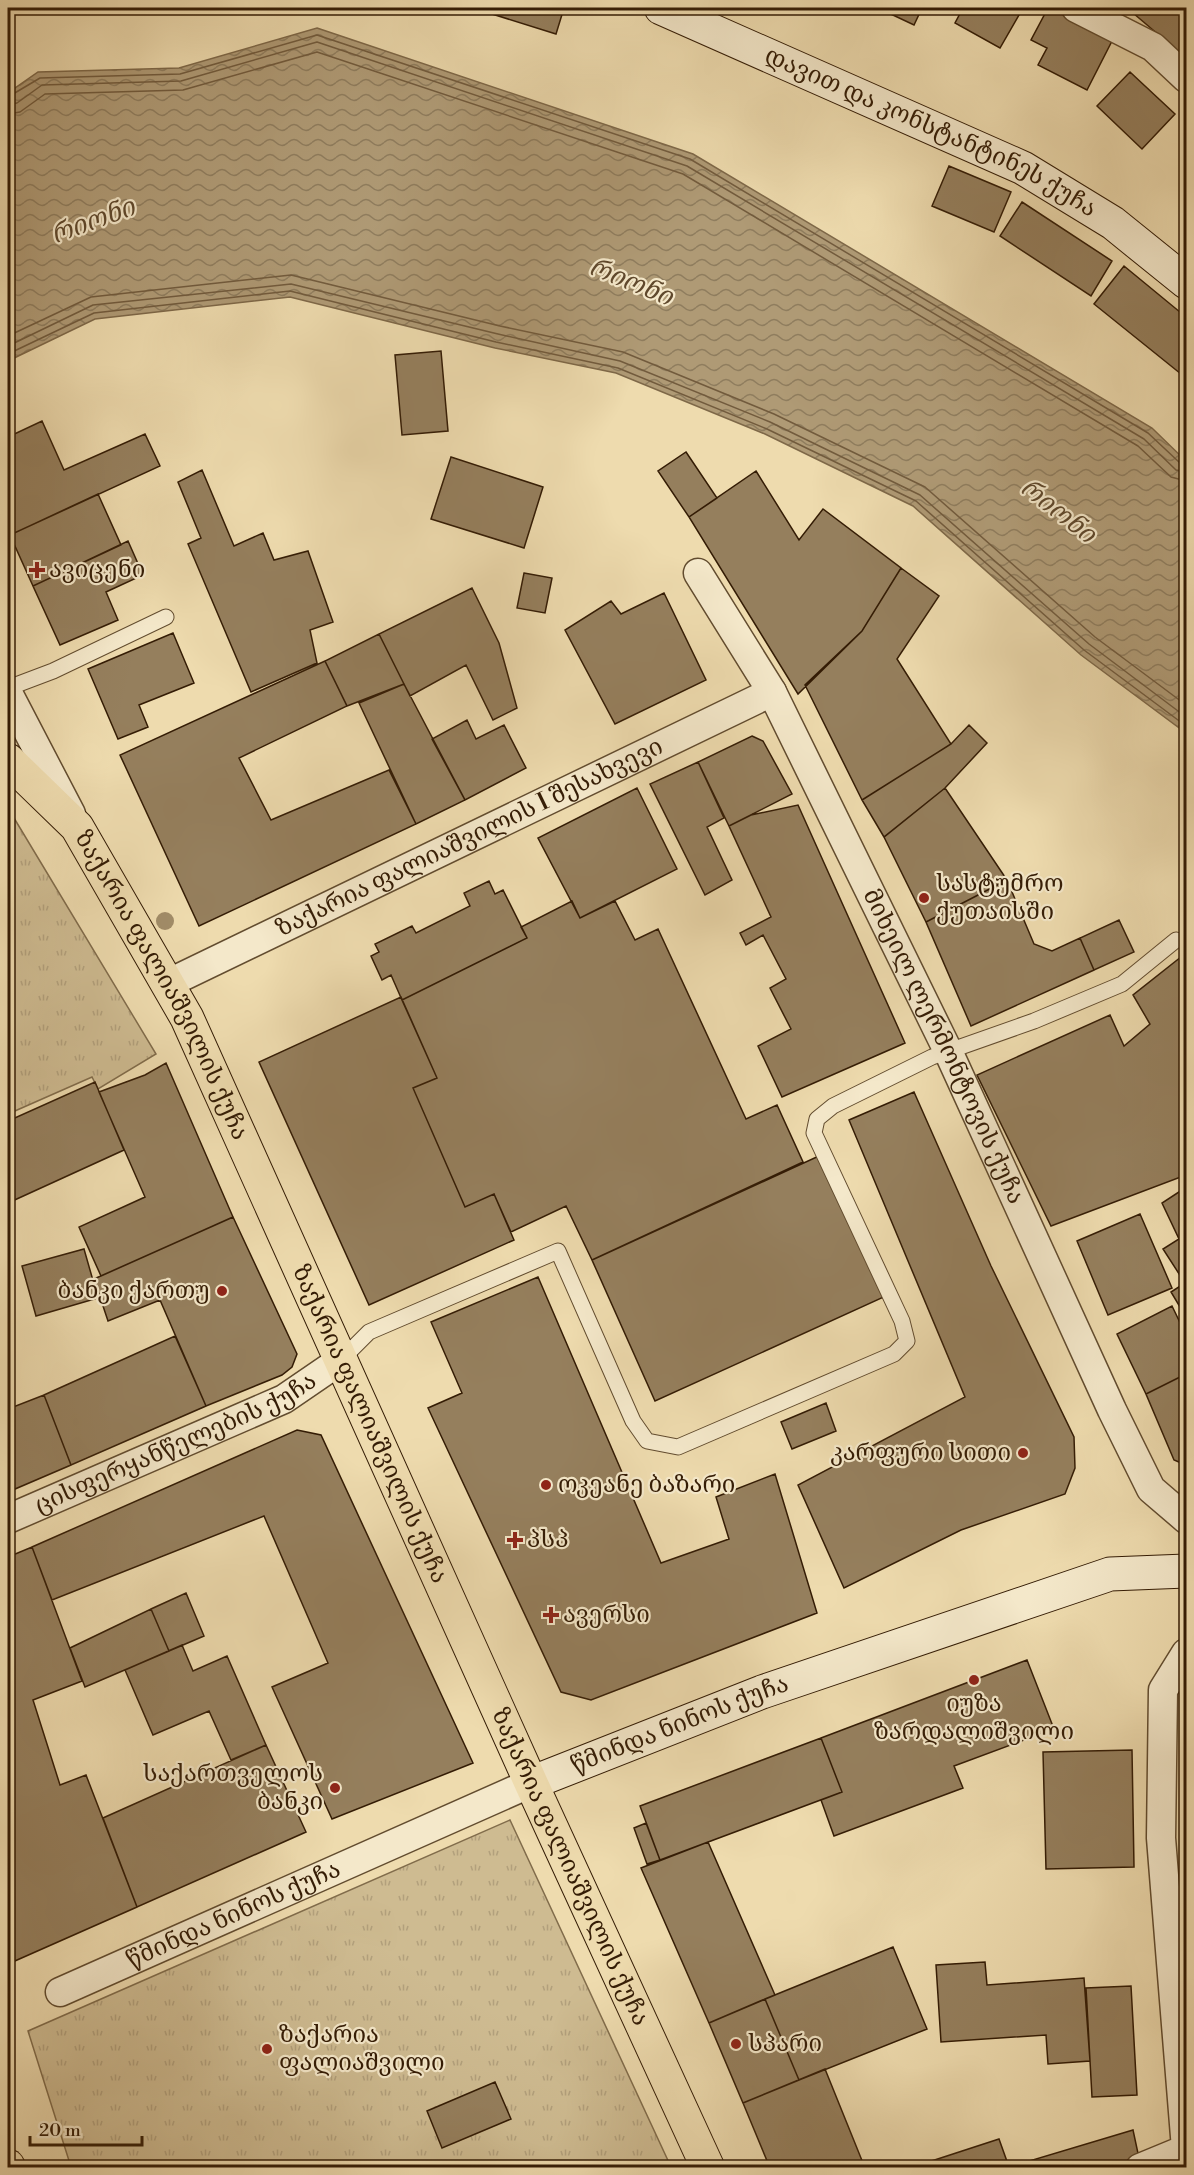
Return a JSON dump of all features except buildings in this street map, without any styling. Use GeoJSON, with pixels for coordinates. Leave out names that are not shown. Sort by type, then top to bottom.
{"type":"FeatureCollection","features":[{"type":"Feature","properties":{"kind":"main road","name":"დავით და კონსტანტინეს ქუჩა"},"geometry":{"type":"LineString","coordinates":[[661,8],[1023,168],[1113,223],[1186,282]]}},
{"type":"Feature","properties":{"kind":"main road"},"geometry":{"type":"LineString","coordinates":[[8,760],[77,827]]}},
{"type":"Feature","properties":{"kind":"main road","name":"ზაქარია ფალიაშვილის ქუჩა"},"geometry":{"type":"LineString","coordinates":[[77,827],[188,1018],[531,1783],[708,2168]]}},
{"type":"Feature","properties":{"kind":"main road","name":"წმინდა ნინოს ქუჩა"},"geometry":{"type":"LineString","coordinates":[[531,1783],[762,1692],[1110,1574],[1186,1571]]}},
{"type":"Feature","properties":{"kind":"street"},"geometry":{"type":"LineString","coordinates":[[1076,8],[1153,47],[1186,78]]}},
{"type":"Feature","properties":{"kind":"street","name":"მიხეილ ლერმონტოვის ქუჩა"},"geometry":{"type":"LineString","coordinates":[[698,573],[772,692],[948,1051],[1112,1410],[1151,1489],[1186,1519]]}},
{"type":"Feature","properties":{"kind":"street","name":"ზაქარია ფალიაშვილის I შესახვევი"},"geometry":{"type":"LineString","coordinates":[[169,983],[772,692]]}},
{"type":"Feature","properties":{"kind":"street","name":"ზაქარია ფალიაშვილის ქუჩა"},"geometry":{"type":"LineString","coordinates":[[8,693],[77,827]]}},
{"type":"Feature","properties":{"kind":"street","name":"ცისფერყანწელების ქუჩა"},"geometry":{"type":"LineString","coordinates":[[8,1519],[284,1399],[341,1360]]}},
{"type":"Feature","properties":{"kind":"street"},"geometry":{"type":"LineString","coordinates":[[1140,2168],[1186,2150],[1161,1838],[1163,1690],[1186,1653]]}},
{"type":"Feature","properties":{"kind":"street","name":"წმინდა ნინოს ქუჩა"},"geometry":{"type":"LineString","coordinates":[[60,1992],[531,1783]]}},
{"type":"Feature","properties":{"kind":"lane"},"geometry":{"type":"LineString","coordinates":[[8,688],[53,671],[165,617]]}},
{"type":"Feature","properties":{"kind":"lane"},"geometry":{"type":"LineString","coordinates":[[341,1360],[369,1332],[558,1251],[633,1421],[647,1441],[678,1447],[894,1354],[907,1341],[902,1321],[814,1133],[817,1119],[833,1106],[948,1051],[1034,1022],[1122,984],[1176,940]]}},
{"type":"Feature","properties":{"kind":"green space"},"geometry":{"type":"Polygon","coordinates":[[[8,808],[156,1054],[98,1089],[92,1077],[8,1114],[8,808]]]}},
{"type":"Feature","properties":{"kind":"green space"},"geometry":{"type":"Polygon","coordinates":[[[510,1820],[671,2167],[71,2167],[28,2031],[510,1820]]]}},
{"type":"Feature","properties":{"kind":"water","name":"რიონი"},"geometry":{"type":"Polygon","coordinates":[[[317,28],[693,154],[1152,428],[1186,461],[1186,733],[1081,655],[913,506],[765,434],[616,373],[495,348],[290,297],[95,319],[8,361],[8,93],[38,72],[179,68],[317,28]]]}},
{"type":"Feature","properties":{"kind":"place","name":"ავიცენი"},"geometry":{"type":"Point","coordinates":[37,570]}},
{"type":"Feature","properties":{"kind":"place","name":"სასტუმრო ქუთაისში"},"geometry":{"type":"Point","coordinates":[924,898]}},
{"type":"Feature","properties":{"kind":"place","name":"ბანკი ქართუ"},"geometry":{"type":"Point","coordinates":[222,1291]}},
{"type":"Feature","properties":{"kind":"place","name":"კარფური სითი"},"geometry":{"type":"Point","coordinates":[1023,1453]}},
{"type":"Feature","properties":{"kind":"place","name":"ოკეანე ბაზარი"},"geometry":{"type":"Point","coordinates":[546,1485]}},
{"type":"Feature","properties":{"kind":"place","name":"პსპ"},"geometry":{"type":"Point","coordinates":[515,1540]}},
{"type":"Feature","properties":{"kind":"place","name":"ავერსი"},"geometry":{"type":"Point","coordinates":[551,1615]}},
{"type":"Feature","properties":{"kind":"place","name":"იუზა ზარდალიშვილი"},"geometry":{"type":"Point","coordinates":[974,1680]}},
{"type":"Feature","properties":{"kind":"place","name":"საქართველოს ბანკი"},"geometry":{"type":"Point","coordinates":[335,1788]}},
{"type":"Feature","properties":{"kind":"place","name":"სპარი"},"geometry":{"type":"Point","coordinates":[736,2044]}},
{"type":"Feature","properties":{"kind":"place","name":"ზაქარია ფალიაშვილი"},"geometry":{"type":"Point","coordinates":[267,2049]}}]}
